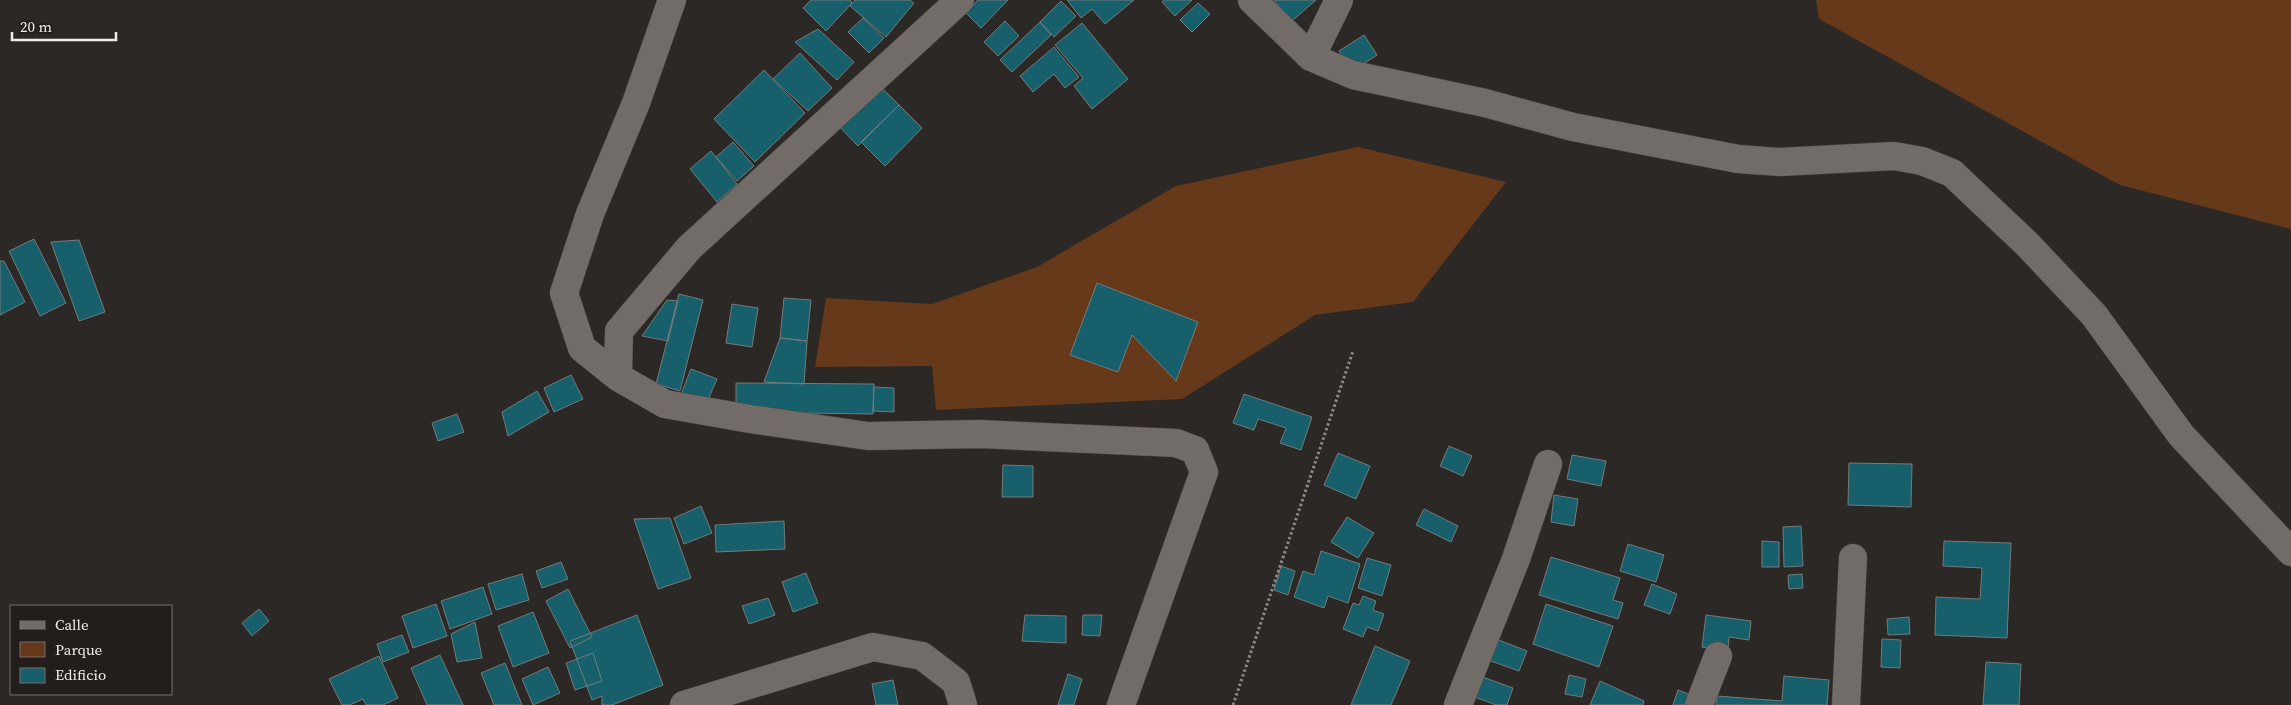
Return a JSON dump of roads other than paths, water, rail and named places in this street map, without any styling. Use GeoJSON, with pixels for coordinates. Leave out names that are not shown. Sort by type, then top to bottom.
{"type":"FeatureCollection","features":[{"type":"Feature","properties":{"kind":"street"},"geometry":{"type":"LineString","coordinates":[[672,0],[636,103],[590,214],[564,293],[582,348],[618,376],[665,404],[750,419],[868,436],[980,434],[1176,443],[1195,450],[1204,472],[1121,705]]}},
{"type":"Feature","properties":{"kind":"street"},"geometry":{"type":"LineString","coordinates":[[618,376],[619,331],[690,248],[960,0]]}},
{"type":"Feature","properties":{"kind":"street"},"geometry":{"type":"LineString","coordinates":[[1252,0],[1311,56],[1353,75],[1486,103],[1573,126],[1738,159],[1780,162],[1894,156],[1922,161],[1952,173],[2028,244],[2094,315],[2182,435],[2291,552]]}},
{"type":"Feature","properties":{"kind":"street"},"geometry":{"type":"LineString","coordinates":[[1311,56],[1339,0]]}},
{"type":"Feature","properties":{"kind":"street"},"geometry":{"type":"LineString","coordinates":[[1458,705],[1516,559],[1548,464]]}},
{"type":"Feature","properties":{"kind":"street"},"geometry":{"type":"LineString","coordinates":[[1846,705],[1853,558]]}},
{"type":"Feature","properties":{"kind":"street"},"geometry":{"type":"LineString","coordinates":[[684,705],[873,647],[922,656],[956,682],[964,705]]}},
{"type":"Feature","properties":{"kind":"street"},"geometry":{"type":"LineString","coordinates":[[1699,705],[1718,656]]}}]}
